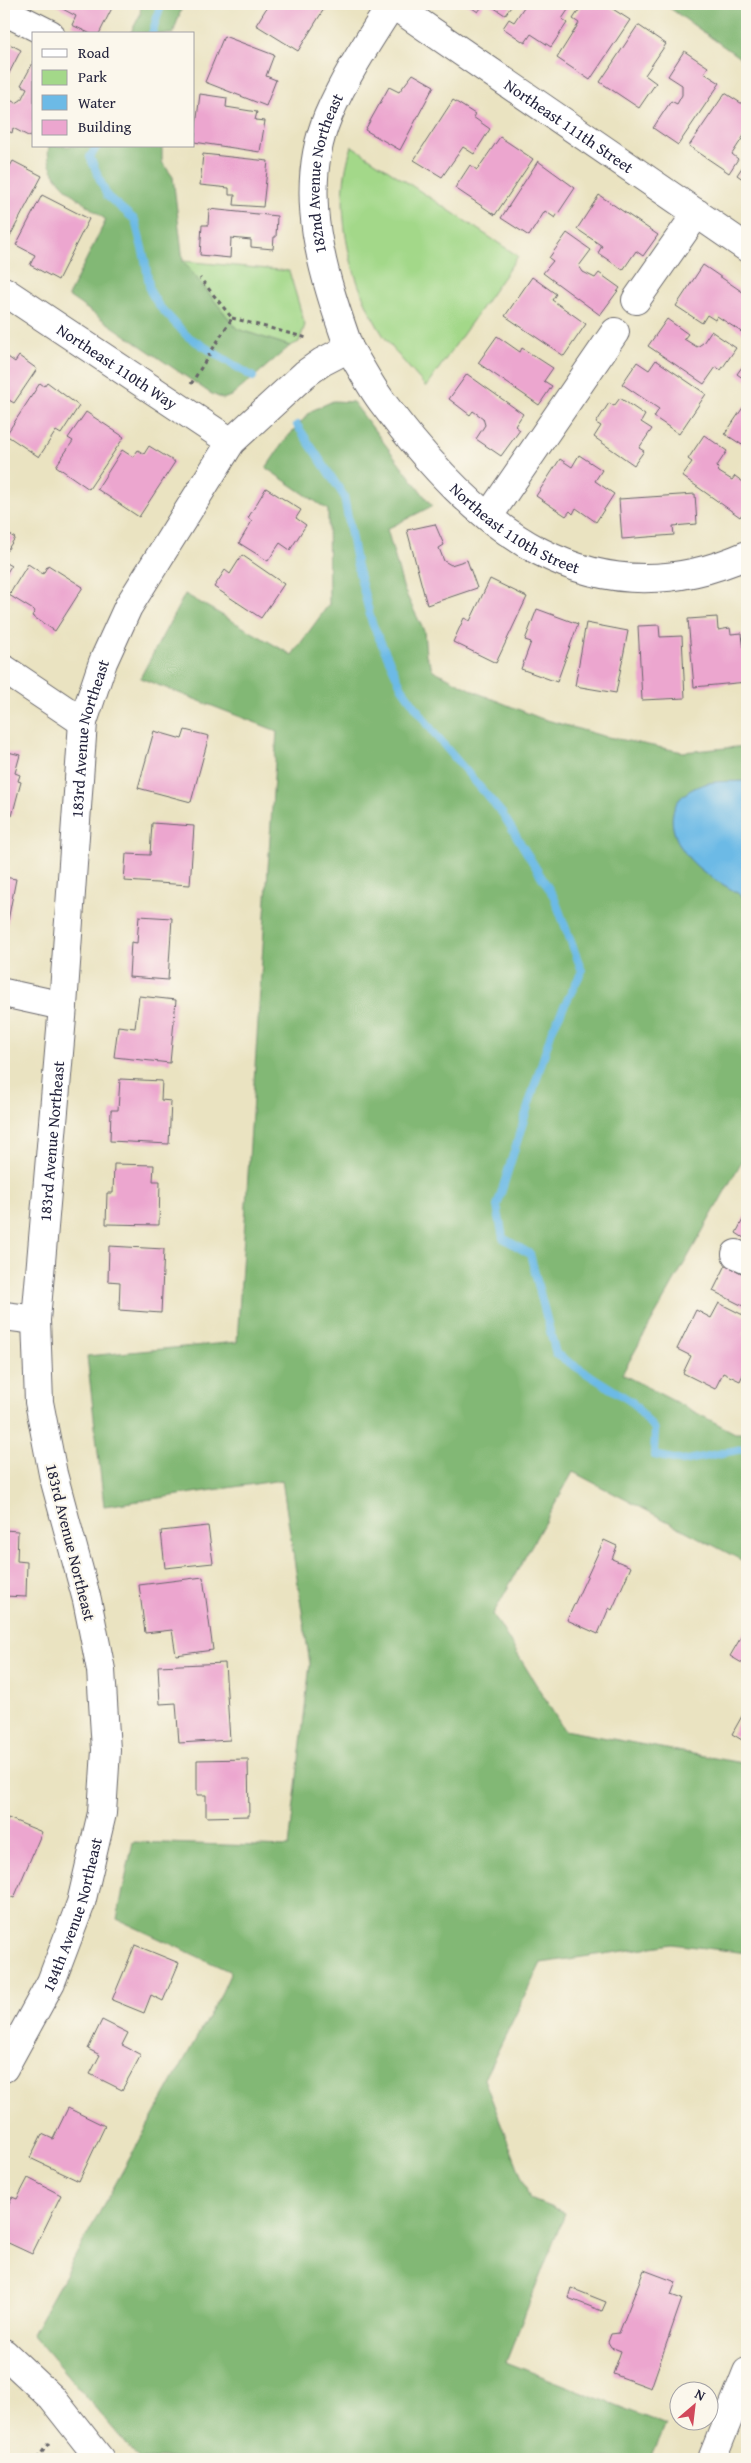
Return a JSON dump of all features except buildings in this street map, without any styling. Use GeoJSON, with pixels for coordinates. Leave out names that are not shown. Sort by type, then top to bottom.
{"type":"FeatureCollection","features":[{"type":"Feature","properties":{"kind":"street","name":"Northeast 111th Street"},"geometry":{"type":"LineString","coordinates":[[392,4],[747,248]]}},
{"type":"Feature","properties":{"kind":"street","name":"182nd Avenue Northeast"},"geometry":{"type":"LineString","coordinates":[[349,348],[326,282],[316,233],[313,194],[316,155],[328,116],[354,64],[392,4]]}},
{"type":"Feature","properties":{"kind":"street"},"geometry":{"type":"LineString","coordinates":[[4,11],[46,32]]}},
{"type":"Feature","properties":{"kind":"street"},"geometry":{"type":"LineString","coordinates":[[636,300],[697,213]]}},
{"type":"Feature","properties":{"kind":"street","name":"Northeast 110th Way"},"geometry":{"type":"LineString","coordinates":[[4,291],[231,442]]}},
{"type":"Feature","properties":{"kind":"street"},"geometry":{"type":"LineString","coordinates":[[488,517],[615,332]]}},
{"type":"Feature","properties":{"kind":"street"},"geometry":{"type":"LineString","coordinates":[[231,442],[305,374],[322,362],[349,348]]}},
{"type":"Feature","properties":{"kind":"street","name":"Northeast 110th Street"},"geometry":{"type":"LineString","coordinates":[[349,348],[382,402],[424,454],[488,517],[531,548],[564,564],[598,574],[644,579],[710,568],[728,563],[747,554]]}},
{"type":"Feature","properties":{"kind":"street","name":"183rd Avenue Northeast"},"geometry":{"type":"LineString","coordinates":[[106,1750],[99,1662],[87,1600],[53,1474],[39,1402],[36,1320],[83,722],[103,662],[125,615],[165,546],[231,442]]}},
{"type":"Feature","properties":{"kind":"street"},"geometry":{"type":"LineString","coordinates":[[4,669],[83,722]]}},
{"type":"Feature","properties":{"kind":"street"},"geometry":{"type":"LineString","coordinates":[[4,993],[62,1006]]}},
{"type":"Feature","properties":{"kind":"street"},"geometry":{"type":"LineString","coordinates":[[4,1316],[36,1320]]}},
{"type":"Feature","properties":{"kind":"street","name":"184th Avenue Northeast"},"geometry":{"type":"LineString","coordinates":[[4,2067],[51,1982],[81,1903],[102,1812],[106,1750]]}},
{"type":"Feature","properties":{"kind":"street"},"geometry":{"type":"LineString","coordinates":[[4,2352],[52,2398],[100,2459]]}},
{"type":"Feature","properties":{"kind":"street"},"geometry":{"type":"LineString","coordinates":[[712,2459],[747,2372]]}},
{"type":"Feature","properties":{"kind":"path"},"geometry":{"type":"LineString","coordinates":[[200,278],[232,318],[307,338]]}},
{"type":"Feature","properties":{"kind":"path"},"geometry":{"type":"LineString","coordinates":[[189,386],[220,340],[232,318]]}},
{"type":"Feature","properties":{"kind":"path"},"geometry":{"type":"LineString","coordinates":[[37,2459],[52,2438]]}},
{"type":"Feature","properties":{"kind":"green space"},"geometry":{"type":"Polygon","coordinates":[[[141,4],[183,4],[174,32],[131,32],[140,15],[141,4]]]}},
{"type":"Feature","properties":{"kind":"green space"},"geometry":{"type":"Polygon","coordinates":[[[664,4],[747,4],[747,63],[664,4]]]}},
{"type":"Feature","properties":{"kind":"green space"},"geometry":{"type":"Polygon","coordinates":[[[352,146],[518,256],[426,387],[383,335],[367,307],[358,285],[346,238],[344,215],[343,191],[346,168],[352,146]]]}},
{"type":"Feature","properties":{"kind":"green space"},"geometry":{"type":"Polygon","coordinates":[[[49,148],[162,148],[162,162],[173,177],[183,261],[237,329],[290,346],[233,395],[223,399],[210,393],[68,296],[106,220],[77,198],[58,180],[49,158],[49,148]]]}},
{"type":"Feature","properties":{"kind":"green space"},"geometry":{"type":"Polygon","coordinates":[[[183,261],[289,271],[305,325],[299,342],[290,346],[237,329],[183,261]]]}},
{"type":"Feature","properties":{"kind":"green space"},"geometry":{"type":"Polygon","coordinates":[[[333,401],[353,402],[432,506],[387,529],[404,590],[424,631],[426,655],[433,670],[480,694],[540,718],[603,736],[683,752],[747,746],[747,781],[728,782],[699,868],[747,899],[747,1152],[622,1374],[735,1433],[747,1433],[747,1563],[573,1472],[493,1614],[564,1730],[747,1764],[747,1953],[672,1944],[541,1963],[484,2079],[530,2199],[565,2213],[506,2362],[666,2425],[649,2459],[139,2459],[32,2334],[222,1992],[231,1972],[117,1919],[133,1842],[289,1847],[310,1664],[282,1480],[104,1506],[87,1356],[237,1342],[277,731],[140,678],[185,594],[292,655],[329,604],[328,510],[266,468],[285,440],[311,411],[333,401]]]}},
{"type":"Feature","properties":{"kind":"water"},"geometry":{"type":"Polygon","coordinates":[[[747,781],[747,899],[710,876],[689,858],[675,835],[672,823],[673,812],[678,801],[687,792],[713,782],[747,781]]]}},
{"type":"Feature","properties":{"kind":"waterway"},"geometry":{"type":"LineString","coordinates":[[153,32],[161,4]]}},
{"type":"Feature","properties":{"kind":"waterway"},"geometry":{"type":"LineString","coordinates":[[96,148],[90,157],[107,196],[135,220],[145,260],[150,291],[159,306],[187,336],[253,377]]}},
{"type":"Feature","properties":{"kind":"waterway"},"geometry":{"type":"LineString","coordinates":[[297,425],[344,496],[356,562],[372,623],[402,688],[437,737],[502,813],[554,897],[582,971],[552,1030],[497,1206],[503,1238],[530,1254],[556,1354],[632,1402],[655,1430],[654,1455],[683,1461],[747,1448]]}}]}
